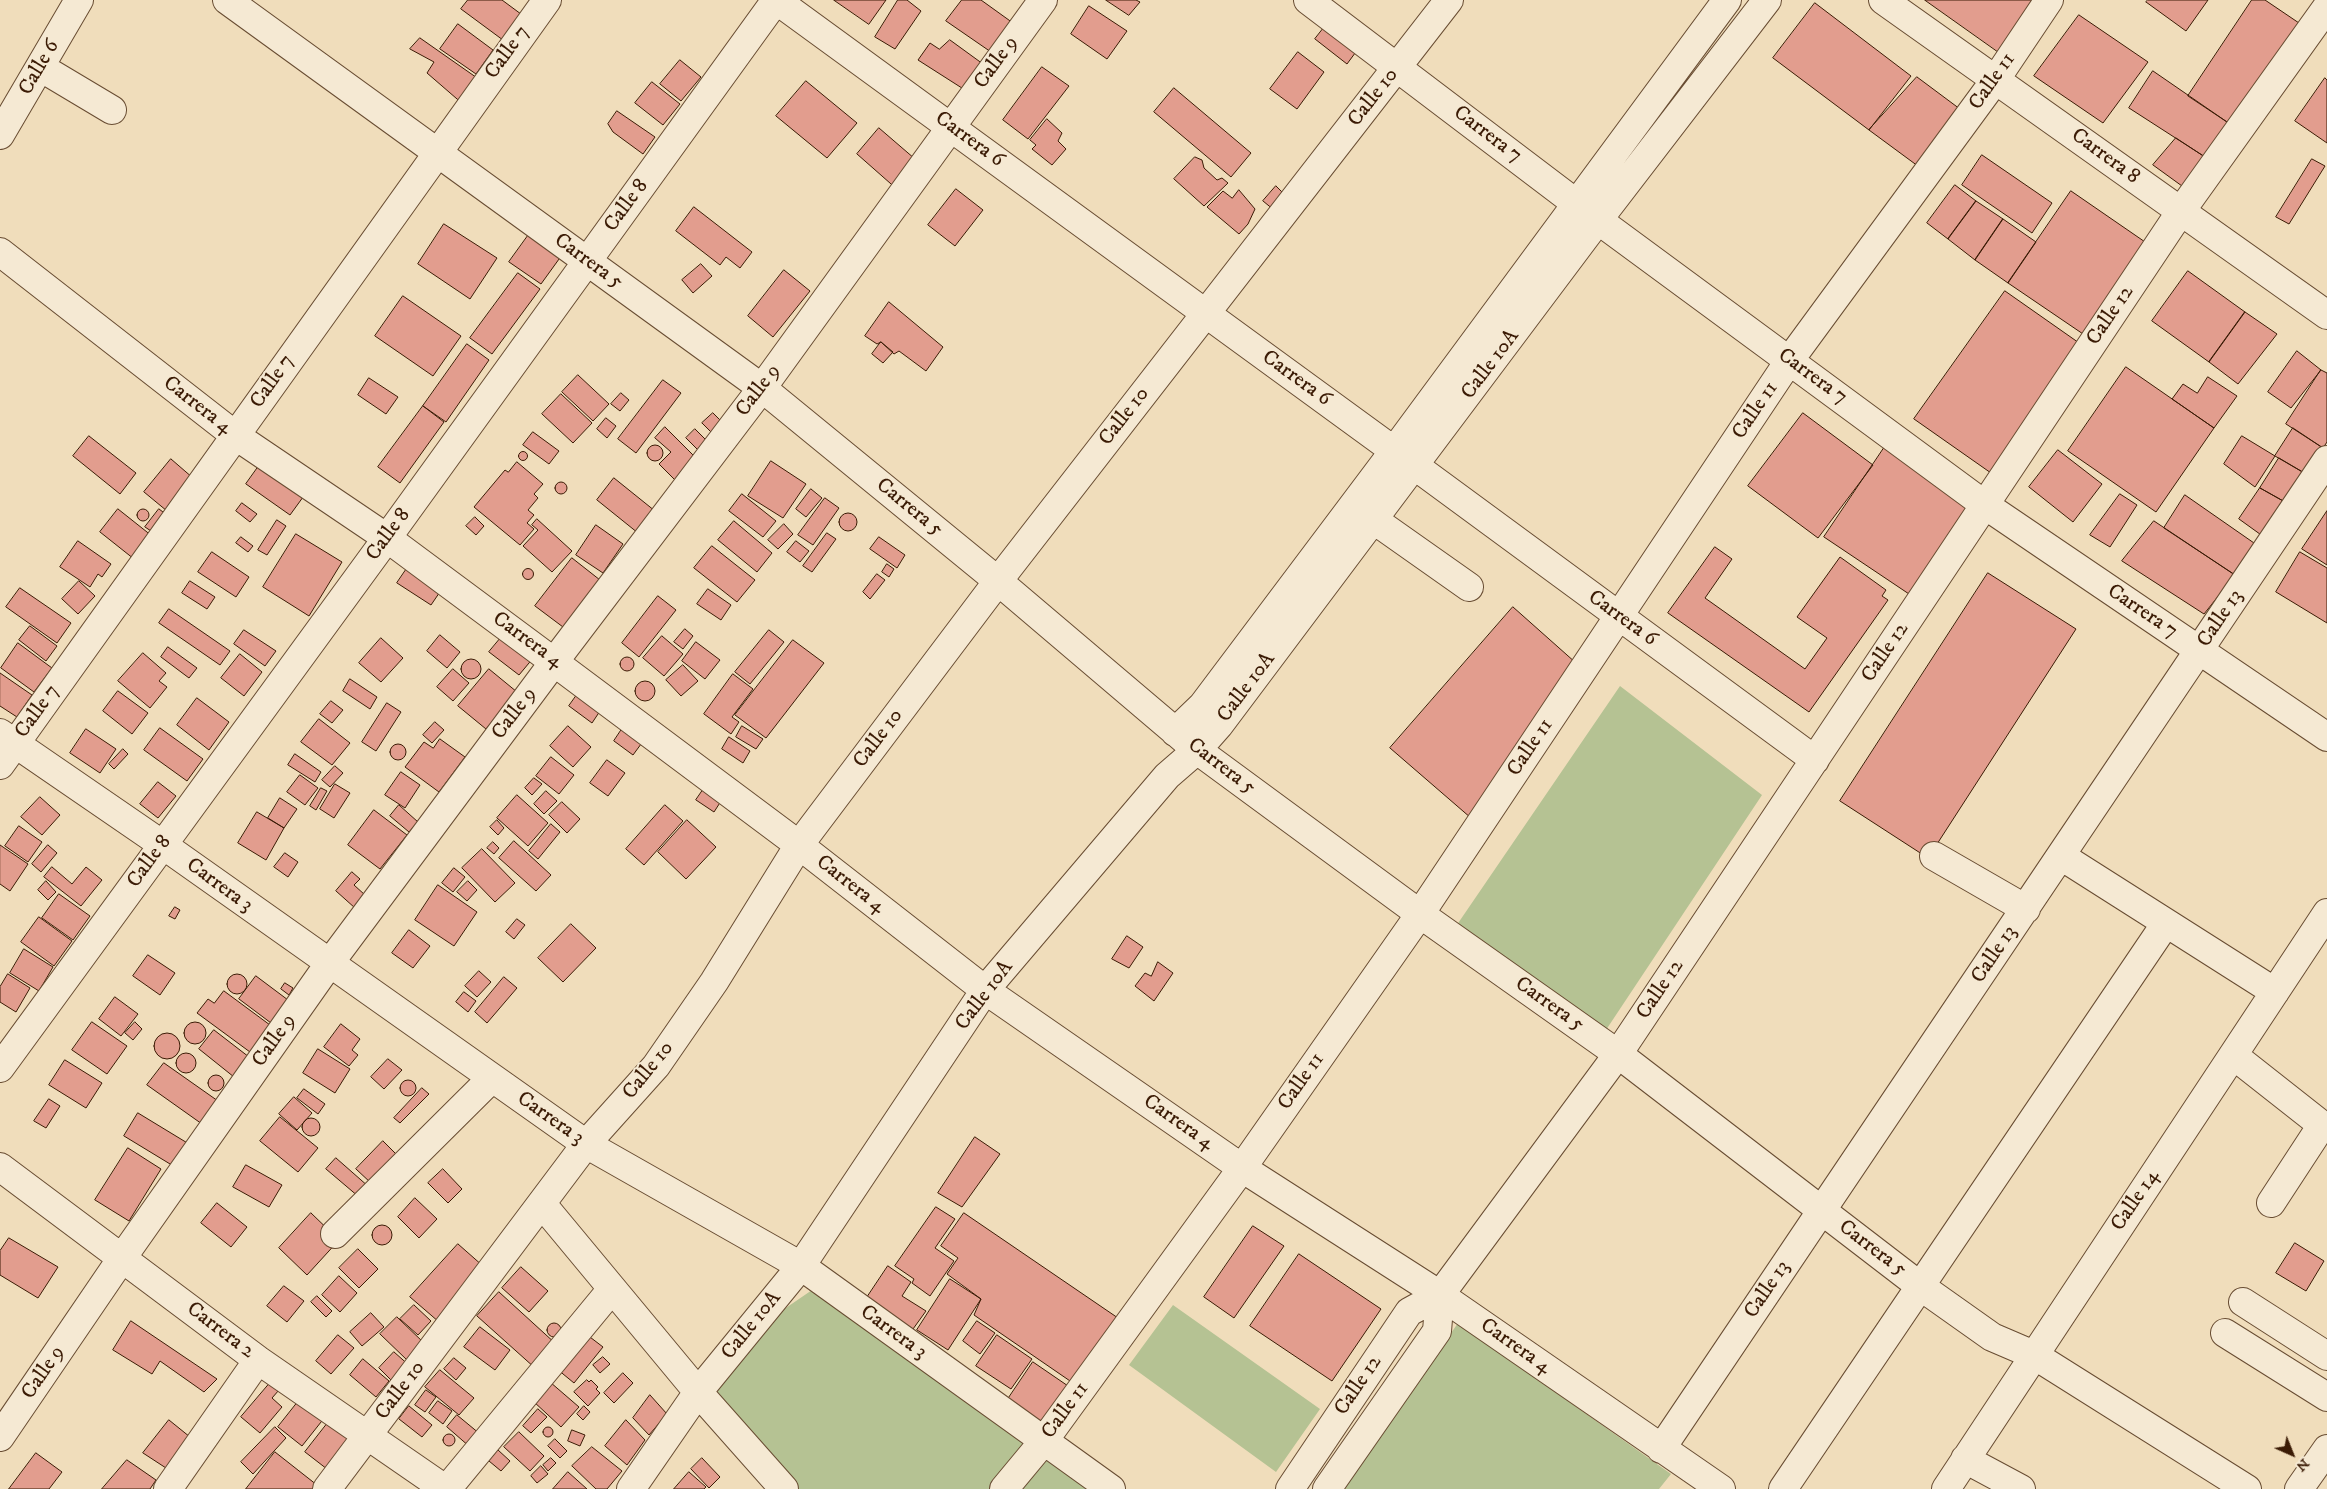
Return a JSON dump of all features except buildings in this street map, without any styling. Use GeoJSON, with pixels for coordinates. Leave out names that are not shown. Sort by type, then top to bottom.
{"type":"FeatureCollection","features":[{"type":"Feature","properties":{"kind":"street","name":"Calle 6"},"geometry":{"type":"LineString","coordinates":[[0,135],[79,0]]}},
{"type":"Feature","properties":{"kind":"street","name":"Carrera 5"},"geometry":{"type":"LineString","coordinates":[[227,0],[762,388],[998,581],[1197,750],[1420,914],[1618,1054],[1920,1286],[1992,1337],[2034,1355],[2247,1489]]}},
{"type":"Feature","properties":{"kind":"street","name":"Calle 7"},"geometry":{"type":"LineString","coordinates":[[5,747],[236,436],[436,152],[547,0]]}},
{"type":"Feature","properties":{"kind":"street","name":"Carrera 6"},"geometry":{"type":"LineString","coordinates":[[776,0],[1405,458],[1814,760]]}},
{"type":"Feature","properties":{"kind":"street","name":"Calle 8"},"geometry":{"type":"LineString","coordinates":[[0,1068],[387,538],[776,0]]}},
{"type":"Feature","properties":{"kind":"street","name":"Calle 9"},"geometry":{"type":"LineString","coordinates":[[0,1438],[122,1258],[329,964],[554,662],[762,388],[1043,0]]}},
{"type":"Feature","properties":{"kind":"street","name":"Carrera 7"},"geometry":{"type":"LineString","coordinates":[[1308,0],[1598,220],[1985,505],[2327,737]]}},
{"type":"Feature","properties":{"kind":"street","name":"Calle 10"},"geometry":{"type":"LineString","coordinates":[[327,1489],[586,1144],[656,1066],[714,982],[799,845],[998,581],[1449,0]]}},
{"type":"Feature","properties":{"kind":"street","name":"Calle 10A"},"geometry":{"type":"LineString","coordinates":[[631,1489],[698,1392],[801,1266],[986,990],[1167,776],[1197,750],[1219,725],[1374,520],[1405,458],[1577,203],[1728,0]]}},
{"type":"Feature","properties":{"kind":"street","name":"Calle 10A"},"geometry":{"type":"LineString","coordinates":[[1175,732],[1203,704],[1598,220],[1767,0]]}},
{"type":"Feature","properties":{"kind":"street","name":"Carrera 8"},"geometry":{"type":"LineString","coordinates":[[1883,0],[2327,315]]}},
{"type":"Feature","properties":{"kind":"street","name":"Calle 11"},"geometry":{"type":"LineString","coordinates":[[1004,1489],[1043,1442],[1242,1168],[1420,914],[1790,361],[1996,79],[2049,0]]}},
{"type":"Feature","properties":{"kind":"street","name":"Calle 12"},"geometry":{"type":"LineString","coordinates":[[1290,1489],[1410,1312],[1440,1295],[1618,1054],[2181,211],[2327,7]]}},
{"type":"Feature","properties":{"kind":"street"},"geometry":{"type":"LineString","coordinates":[[40,67],[112,110]]}},
{"type":"Feature","properties":{"kind":"street","name":"Carrera 4"},"geometry":{"type":"LineString","coordinates":[[0,252],[236,436],[387,538],[799,845],[986,990],[1242,1168],[1440,1295],[1661,1449],[1688,1480],[1721,1489]]}},
{"type":"Feature","properties":{"kind":"street","name":"Calle 13"},"geometry":{"type":"LineString","coordinates":[[1661,1449],[2327,460]]}},
{"type":"Feature","properties":{"kind":"street"},"geometry":{"type":"LineString","coordinates":[[1374,520],[1469,587]]}},
{"type":"Feature","properties":{"kind":"street","name":"Carrera 3"},"geometry":{"type":"LineString","coordinates":[[5,747],[162,845],[586,1144],[801,1266],[1043,1442],[1111,1489]]}},
{"type":"Feature","properties":{"kind":"street"},"geometry":{"type":"LineString","coordinates":[[1934,856],[2026,909]]}},
{"type":"Feature","properties":{"kind":"street"},"geometry":{"type":"LineString","coordinates":[[2061,856],[2275,992]]}},
{"type":"Feature","properties":{"kind":"street","name":"Calle 14"},"geometry":{"type":"LineString","coordinates":[[1946,1489],[2232,1056],[2325,920]]}},
{"type":"Feature","properties":{"kind":"street"},"geometry":{"type":"LineString","coordinates":[[1783,1489],[2166,923]]}},
{"type":"Feature","properties":{"kind":"street"},"geometry":{"type":"LineString","coordinates":[[2232,1056],[2324,1127],[2271,1203]]}},
{"type":"Feature","properties":{"kind":"street"},"geometry":{"type":"LineString","coordinates":[[335,1234],[492,1078]]}},
{"type":"Feature","properties":{"kind":"street","name":"Carrera 2"},"geometry":{"type":"LineString","coordinates":[[0,1167],[258,1360],[446,1489]]}},
{"type":"Feature","properties":{"kind":"street"},"geometry":{"type":"LineString","coordinates":[[542,1204],[698,1392],[784,1489]]}},
{"type":"Feature","properties":{"kind":"street"},"geometry":{"type":"LineString","coordinates":[[446,1489],[612,1289]]}},
{"type":"Feature","properties":{"kind":"street","name":"Calle 12"},"geometry":{"type":"LineString","coordinates":[[1327,1489],[1437,1331],[1440,1295]]}},
{"type":"Feature","properties":{"kind":"street"},"geometry":{"type":"LineString","coordinates":[[2243,1302],[2327,1356]]}},
{"type":"Feature","properties":{"kind":"street"},"geometry":{"type":"LineString","coordinates":[[2225,1333],[2327,1398]]}},
{"type":"Feature","properties":{"kind":"street"},"geometry":{"type":"LineString","coordinates":[[168,1489],[258,1360]]}},
{"type":"Feature","properties":{"kind":"street"},"geometry":{"type":"LineString","coordinates":[[2300,1489],[2327,1449]]}},
{"type":"Feature","properties":{"kind":"street"},"geometry":{"type":"LineString","coordinates":[[1965,1459],[2021,1489]]}},
{"type":"Feature","properties":{"kind":"green space"},"geometry":{"type":"Polygon","coordinates":[[[1620,686],[1762,795],[1602,1036],[1450,935],[1620,686]]]}},
{"type":"Feature","properties":{"kind":"green space"},"geometry":{"type":"Polygon","coordinates":[[[815,1288],[1035,1444],[1000,1489],[792,1489],[704,1392],[777,1314],[815,1288]]]}},
{"type":"Feature","properties":{"kind":"green space"},"geometry":{"type":"Polygon","coordinates":[[[1173,1305],[1320,1409],[1276,1472],[1129,1365],[1173,1305]]]}},
{"type":"Feature","properties":{"kind":"green space"},"geometry":{"type":"Polygon","coordinates":[[[1458,1323],[1671,1474],[1659,1489],[1343,1489],[1458,1323]]]}},
{"type":"Feature","properties":{"kind":"green space"},"geometry":{"type":"Polygon","coordinates":[[[1048,1457],[1098,1489],[1015,1489],[1048,1457]]]}}]}
